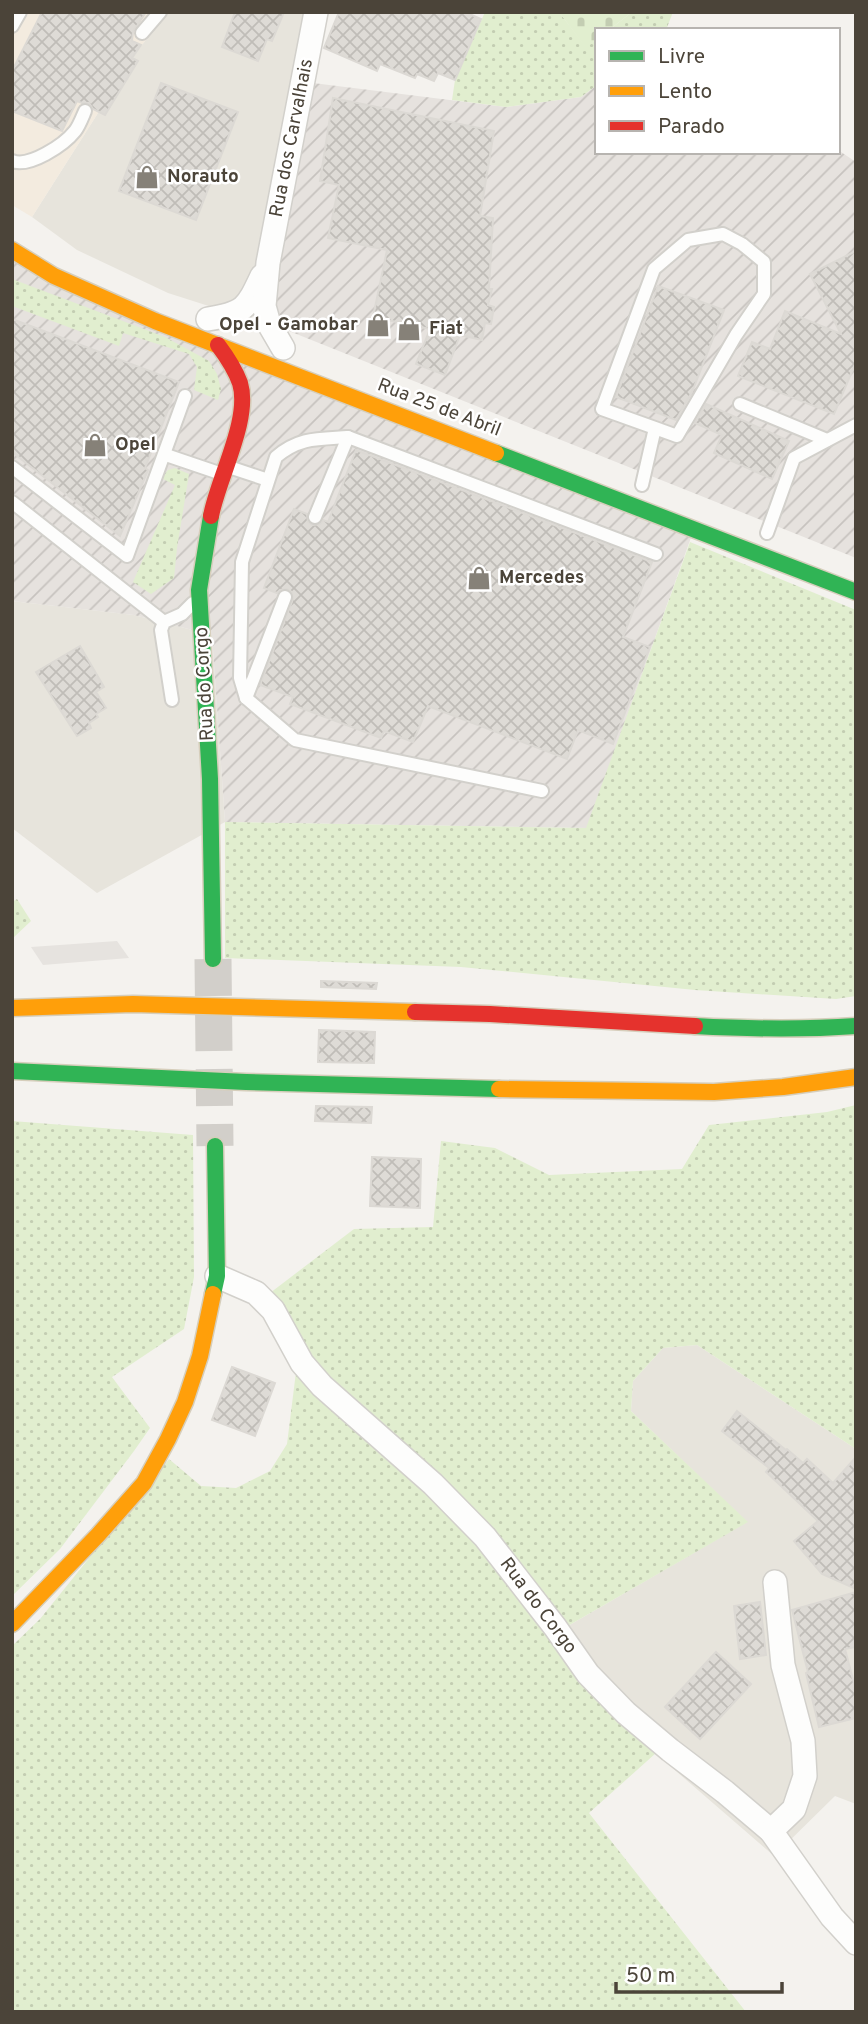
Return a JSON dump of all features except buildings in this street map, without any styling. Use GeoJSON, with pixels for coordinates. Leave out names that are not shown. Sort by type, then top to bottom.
{"type":"FeatureCollection","features":[{"type":"Feature","properties":{"kind":"main road","name":"Rua 25 de Abril"},"geometry":{"type":"LineString","coordinates":[[12,250],[54,276],[155,320],[856,592]]}},
{"type":"Feature","properties":{"kind":"main road"},"geometry":{"type":"LineString","coordinates":[[202,317],[233,329]]}},
{"type":"Feature","properties":{"kind":"main road"},"geometry":{"type":"LineString","coordinates":[[258,338],[293,352]]}},
{"type":"Feature","properties":{"kind":"main road","name":"Rua do Corgo"},"geometry":{"type":"LineString","coordinates":[[213,959],[210,779],[200,590],[214,499],[242,416],[241,386],[233,366],[218,345]]}},
{"type":"Feature","properties":{"kind":"main road"},"geometry":{"type":"LineString","coordinates":[[281,383],[304,378]]}},
{"type":"Feature","properties":{"kind":"main road","name":"Rua do Corgo"},"geometry":{"type":"LineString","coordinates":[[242,416],[257,401]]}},
{"type":"Feature","properties":{"kind":"main road"},"geometry":{"type":"LineString","coordinates":[[12,1009],[132,1004],[503,1015],[765,1030],[856,1026]]}},
{"type":"Feature","properties":{"kind":"main road"},"geometry":{"type":"LineString","coordinates":[[12,1071],[246,1082],[625,1092],[728,1091],[856,1077]]}},
{"type":"Feature","properties":{"kind":"main road"},"geometry":{"type":"LineString","coordinates":[[12,1624],[99,1535],[144,1483],[186,1402],[200,1356],[217,1276],[215,1146]]}},
{"type":"Feature","properties":{"kind":"street","name":"Rua dos Carvalhais"},"geometry":{"type":"LineString","coordinates":[[293,352],[269,324],[264,306],[268,263],[316,12]]}},
{"type":"Feature","properties":{"kind":"street","name":"Rua dos Carvalhais"},"geometry":{"type":"LineString","coordinates":[[202,317],[229,316],[249,304],[268,263]]}},
{"type":"Feature","properties":{"kind":"street","name":"Rua do Corgo"},"geometry":{"type":"LineString","coordinates":[[217,1276],[256,1293],[273,1310],[302,1363],[322,1386],[433,1484],[485,1537],[588,1674],[626,1713],[771,1832],[832,1917],[856,1943]]}},
{"type":"Feature","properties":{"kind":"street"},"geometry":{"type":"LineString","coordinates":[[771,1832],[794,1809],[805,1776],[803,1741],[783,1665],[775,1582]]}},
{"type":"Feature","properties":{"kind":"lane"},"geometry":{"type":"LineString","coordinates":[[12,26],[20,12]]}},
{"type":"Feature","properties":{"kind":"lane"},"geometry":{"type":"LineString","coordinates":[[142,33],[160,12]]}},
{"type":"Feature","properties":{"kind":"lane"},"geometry":{"type":"LineString","coordinates":[[12,161],[18,163],[41,157],[75,131],[85,111]]}},
{"type":"Feature","properties":{"kind":"lane"},"geometry":{"type":"LineString","coordinates":[[723,234],[742,244],[764,262],[764,294],[736,335],[677,436],[655,428],[602,409],[654,269],[688,240],[723,234]]}},
{"type":"Feature","properties":{"kind":"lane"},"geometry":{"type":"LineString","coordinates":[[12,467],[127,556],[166,455],[185,396]]}},
{"type":"Feature","properties":{"kind":"lane"},"geometry":{"type":"LineString","coordinates":[[740,404],[827,440]]}},
{"type":"Feature","properties":{"kind":"lane"},"geometry":{"type":"LineString","coordinates":[[767,533],[794,457],[856,425]]}},
{"type":"Feature","properties":{"kind":"lane"},"geometry":{"type":"LineString","coordinates":[[642,485],[655,428]]}},
{"type":"Feature","properties":{"kind":"lane"},"geometry":{"type":"LineString","coordinates":[[315,517],[348,437]]}},
{"type":"Feature","properties":{"kind":"lane"},"geometry":{"type":"LineString","coordinates":[[542,791],[295,740],[246,698],[240,678],[242,562],[276,457],[288,447],[307,440],[348,437],[656,554]]}},
{"type":"Feature","properties":{"kind":"lane"},"geometry":{"type":"LineString","coordinates":[[166,455],[268,480]]}},
{"type":"Feature","properties":{"kind":"lane"},"geometry":{"type":"LineString","coordinates":[[12,502],[164,622]]}},
{"type":"Feature","properties":{"kind":"lane"},"geometry":{"type":"LineString","coordinates":[[172,700],[161,629],[164,622],[192,606],[200,590]]}},
{"type":"Feature","properties":{"kind":"lane"},"geometry":{"type":"LineString","coordinates":[[246,698],[285,597]]}},
{"type":"Feature","properties":{"kind":"shaded area"},"geometry":{"type":"Polygon","coordinates":[[[12,12],[168,12],[138,50],[32,217],[12,205],[12,12]]]}},
{"type":"Feature","properties":{"kind":"shaded area"},"geometry":{"type":"Polygon","coordinates":[[[168,12],[311,12],[254,317],[168,293],[77,250],[32,217],[138,50],[168,12]]]}},
{"type":"Feature","properties":{"kind":"shaded area"},"geometry":{"type":"Polygon","coordinates":[[[297,81],[506,107],[581,97],[595,86],[595,154],[840,154],[840,151],[856,162],[856,558],[254,317],[297,81]]]}},
{"type":"Feature","properties":{"kind":"shaded area"},"geometry":{"type":"Polygon","coordinates":[[[12,256],[693,532],[587,828],[225,822],[212,635],[134,615],[12,601],[12,256]]]}},
{"type":"Feature","properties":{"kind":"shaded area"},"geometry":{"type":"Polygon","coordinates":[[[12,601],[134,615],[212,635],[225,822],[97,893],[12,828],[12,601]]]}},
{"type":"Feature","properties":{"kind":"shaded area"},"geometry":{"type":"Polygon","coordinates":[[[117,941],[129,958],[43,965],[31,947],[117,941]]]}},
{"type":"Feature","properties":{"kind":"shaded area"},"geometry":{"type":"Polygon","coordinates":[[[697,1345],[856,1449],[856,1804],[835,1796],[774,1856],[624,1726],[574,1671],[549,1637],[747,1522],[631,1411],[633,1381],[663,1348],[697,1345]]]}},
{"type":"Feature","properties":{"kind":"green space"},"geometry":{"type":"Polygon","coordinates":[[[485,12],[559,12],[586,47],[595,40],[595,86],[581,97],[506,107],[452,100],[455,80],[485,12]]]}},
{"type":"Feature","properties":{"kind":"green space"},"geometry":{"type":"Polygon","coordinates":[[[559,12],[632,12],[612,28],[595,28],[595,41],[586,48],[559,12]]]}},
{"type":"Feature","properties":{"kind":"green space"},"geometry":{"type":"Polygon","coordinates":[[[632,12],[673,12],[667,28],[612,28],[632,12]]]}},
{"type":"Feature","properties":{"kind":"green space"},"geometry":{"type":"Polygon","coordinates":[[[12,279],[165,337],[209,361],[217,374],[221,389],[218,400],[194,390],[197,367],[189,354],[123,333],[119,346],[12,306],[12,279]]]}},
{"type":"Feature","properties":{"kind":"green space"},"geometry":{"type":"Polygon","coordinates":[[[175,468],[189,474],[174,578],[151,594],[133,582],[175,485],[161,478],[168,470],[175,468]]]}},
{"type":"Feature","properties":{"kind":"green space"},"geometry":{"type":"Polygon","coordinates":[[[690,542],[856,610],[856,996],[836,999],[695,990],[461,967],[225,958],[225,822],[586,828],[690,542]]]}},
{"type":"Feature","properties":{"kind":"green space"},"geometry":{"type":"Polygon","coordinates":[[[17,899],[31,921],[12,939],[12,902],[17,899]]]}},
{"type":"Feature","properties":{"kind":"green space"},"geometry":{"type":"Polygon","coordinates":[[[856,1105],[856,1449],[697,1345],[663,1348],[633,1381],[631,1411],[748,1522],[566,1627],[310,1361],[270,1293],[354,1229],[433,1227],[441,1141],[495,1148],[549,1175],[682,1169],[709,1125],[827,1112],[856,1105]]]}},
{"type":"Feature","properties":{"kind":"green space"},"geometry":{"type":"Polygon","coordinates":[[[12,1121],[193,1135],[194,1277],[184,1329],[112,1377],[150,1428],[60,1549],[12,1596],[12,1121]]]}},
{"type":"Feature","properties":{"kind":"green space"},"geometry":{"type":"Polygon","coordinates":[[[296,1372],[440,1503],[511,1585],[574,1671],[624,1726],[656,1753],[589,1813],[746,2012],[12,2012],[12,1646],[40,1619],[169,1459],[201,1486],[236,1488],[270,1471],[287,1444],[296,1372]]]}},
{"type":"Feature","properties":{"kind":"tunnel"},"geometry":{"type":"LineString","coordinates":[[213,959],[215,1146]]}},
{"type":"Feature","properties":{"kind":"traffic: fast"},"geometry":{"type":"LineString","coordinates":[[496,453],[856,592]]}},
{"type":"Feature","properties":{"kind":"traffic: fast"},"geometry":{"type":"LineString","coordinates":[[211,516],[199,590],[210,779],[213,959]]}},
{"type":"Feature","properties":{"kind":"traffic: fast"},"geometry":{"type":"LineString","coordinates":[[695,1026],[776,1029],[856,1026]]}},
{"type":"Feature","properties":{"kind":"traffic: fast"},"geometry":{"type":"LineString","coordinates":[[12,1071],[246,1082],[499,1089]]}},
{"type":"Feature","properties":{"kind":"traffic: fast"},"geometry":{"type":"LineString","coordinates":[[213,1294],[217,1276],[215,1146]]}},
{"type":"Feature","properties":{"kind":"traffic: slow"},"geometry":{"type":"LineString","coordinates":[[12,250],[54,276],[155,321],[496,453]]}},
{"type":"Feature","properties":{"kind":"traffic: slow"},"geometry":{"type":"LineString","coordinates":[[12,1008],[133,1004],[415,1012]]}},
{"type":"Feature","properties":{"kind":"traffic: slow"},"geometry":{"type":"LineString","coordinates":[[499,1089],[714,1092],[783,1087],[856,1077]]}},
{"type":"Feature","properties":{"kind":"traffic: slow"},"geometry":{"type":"LineString","coordinates":[[12,1624],[144,1483],[185,1402],[200,1356],[213,1294]]}},
{"type":"Feature","properties":{"kind":"traffic: jam"},"geometry":{"type":"LineString","coordinates":[[211,516],[238,431],[242,397],[236,373],[218,345]]}},
{"type":"Feature","properties":{"kind":"traffic: jam"},"geometry":{"type":"LineString","coordinates":[[415,1012],[695,1026]]}},
{"type":"Feature","properties":{"kind":"place","name":"Norauto"},"geometry":{"type":"Point","coordinates":[147,177]}},
{"type":"Feature","properties":{"kind":"place","name":"Opel - Gamobar"},"geometry":{"type":"Point","coordinates":[378,325]}},
{"type":"Feature","properties":{"kind":"place","name":"Fiat"},"geometry":{"type":"Point","coordinates":[409,329]}},
{"type":"Feature","properties":{"kind":"place","name":"Opel"},"geometry":{"type":"Point","coordinates":[95,445]}},
{"type":"Feature","properties":{"kind":"place","name":"Mercedes"},"geometry":{"type":"Point","coordinates":[479,578]}}]}
